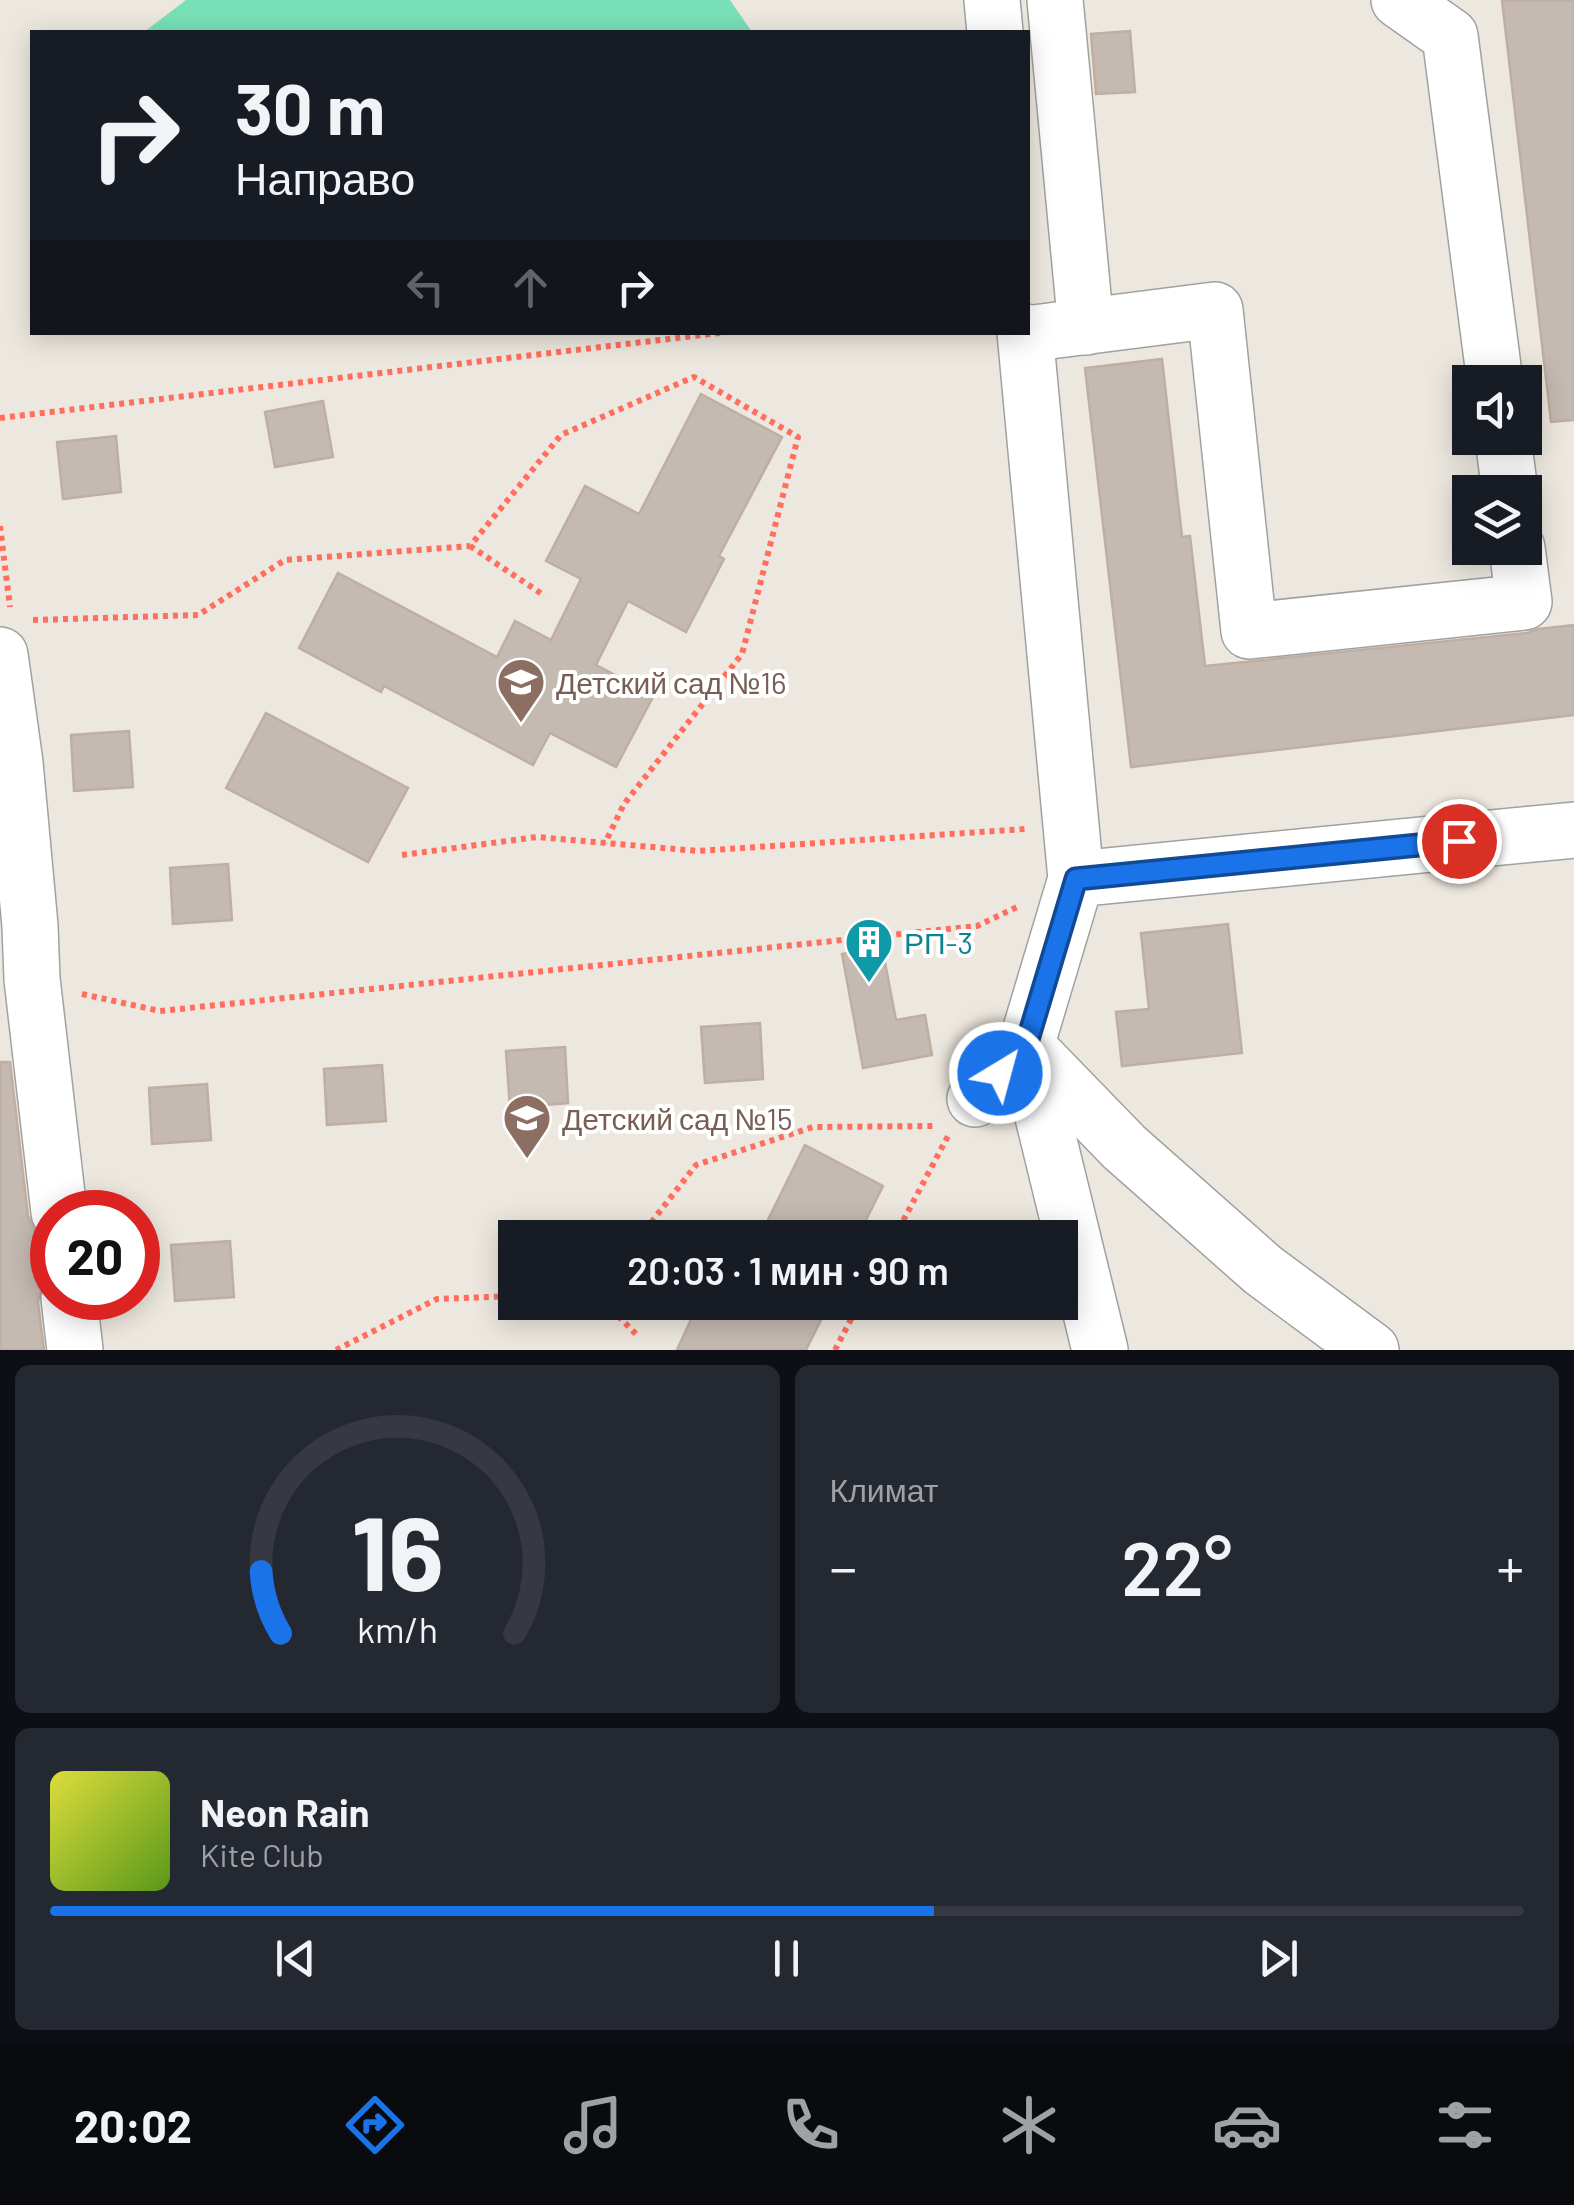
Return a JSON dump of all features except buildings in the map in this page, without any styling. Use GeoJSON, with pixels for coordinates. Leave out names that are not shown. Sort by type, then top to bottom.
{"type":"FeatureCollection","features":[{"type":"Feature","properties":{"kind":"lane"},"geometry":{"type":"LineString","coordinates":[[992,0],[995,30]]}},
{"type":"Feature","properties":{"kind":"lane"},"geometry":{"type":"LineString","coordinates":[[1055,0],[1086,327]]}},
{"type":"Feature","properties":{"kind":"lane"},"geometry":{"type":"LineString","coordinates":[[1399,0],[1450,36],[1494,365]]}},
{"type":"Feature","properties":{"kind":"lane"},"geometry":{"type":"LineString","coordinates":[[1030,333],[1215,310],[1250,631],[1524,602],[1519,565]]}},
{"type":"Feature","properties":{"kind":"lane"},"geometry":{"type":"LineString","coordinates":[[975,1099],[1026,1046],[1076,879],[1026,335]]}},
{"type":"Feature","properties":{"kind":"lane"},"geometry":{"type":"LineString","coordinates":[[14,638],[15,928],[32,979],[56,1190]]}},
{"type":"Feature","properties":{"kind":"lane"},"geometry":{"type":"LineString","coordinates":[[1076,879],[1574,830]]}},
{"type":"Feature","properties":{"kind":"lane"},"geometry":{"type":"LineString","coordinates":[[1026,1046],[1100,1350]]}},
{"type":"Feature","properties":{"kind":"lane"},"geometry":{"type":"LineString","coordinates":[[1026,1046],[1124,1147],[1249,1258],[1372,1350]]}},
{"type":"Feature","properties":{"kind":"lane"},"geometry":{"type":"LineString","coordinates":[[72,1320],[75,1350]]}},
{"type":"Feature","properties":{"kind":"path"},"geometry":{"type":"LineString","coordinates":[[0,418],[703,335]]}},
{"type":"Feature","properties":{"kind":"path"},"geometry":{"type":"LineString","coordinates":[[470,546],[561,435],[694,377],[798,437],[742,654],[624,804],[605,843]]}},
{"type":"Feature","properties":{"kind":"path"},"geometry":{"type":"LineString","coordinates":[[14,638],[198,615],[285,560],[470,546],[545,596]]}},
{"type":"Feature","properties":{"kind":"path"},"geometry":{"type":"LineString","coordinates":[[402,856],[537,837],[698,852],[1071,824]]}},
{"type":"Feature","properties":{"kind":"path"},"geometry":{"type":"LineString","coordinates":[[32,979],[58,990],[160,1011],[977,926],[1076,879]]}},
{"type":"Feature","properties":{"kind":"path"},"geometry":{"type":"LineString","coordinates":[[653,1220],[696,1165],[813,1127],[953,1126],[903,1220]]}},
{"type":"Feature","properties":{"kind":"path"},"geometry":{"type":"LineString","coordinates":[[336,1350],[438,1299],[498,1297]]}},
{"type":"Feature","properties":{"kind":"path"},"geometry":{"type":"LineString","coordinates":[[623,1320],[640,1337]]}},
{"type":"Feature","properties":{"kind":"path"},"geometry":{"type":"LineString","coordinates":[[835,1350],[851,1320]]}},
{"type":"Feature","properties":{"kind":"green space"},"geometry":{"type":"Polygon","coordinates":[[[186,0],[730,0],[751,30],[147,30],[186,0]]]}},
{"type":"Feature","properties":{"kind":"place","name":"Детский сад №16"},"geometry":{"type":"Point","coordinates":[521,724]}},
{"type":"Feature","properties":{"kind":"place","name":"РП-3"},"geometry":{"type":"Point","coordinates":[869,984]}},
{"type":"Feature","properties":{"kind":"place","name":"Детский сад №15"},"geometry":{"type":"Point","coordinates":[527,1160]}},
{"type":"Feature","properties":{"kind":"route"},"geometry":{"type":"LineString","coordinates":[[1000,1073],[1026,1046],[1076,879],[1459,841]]}}]}
